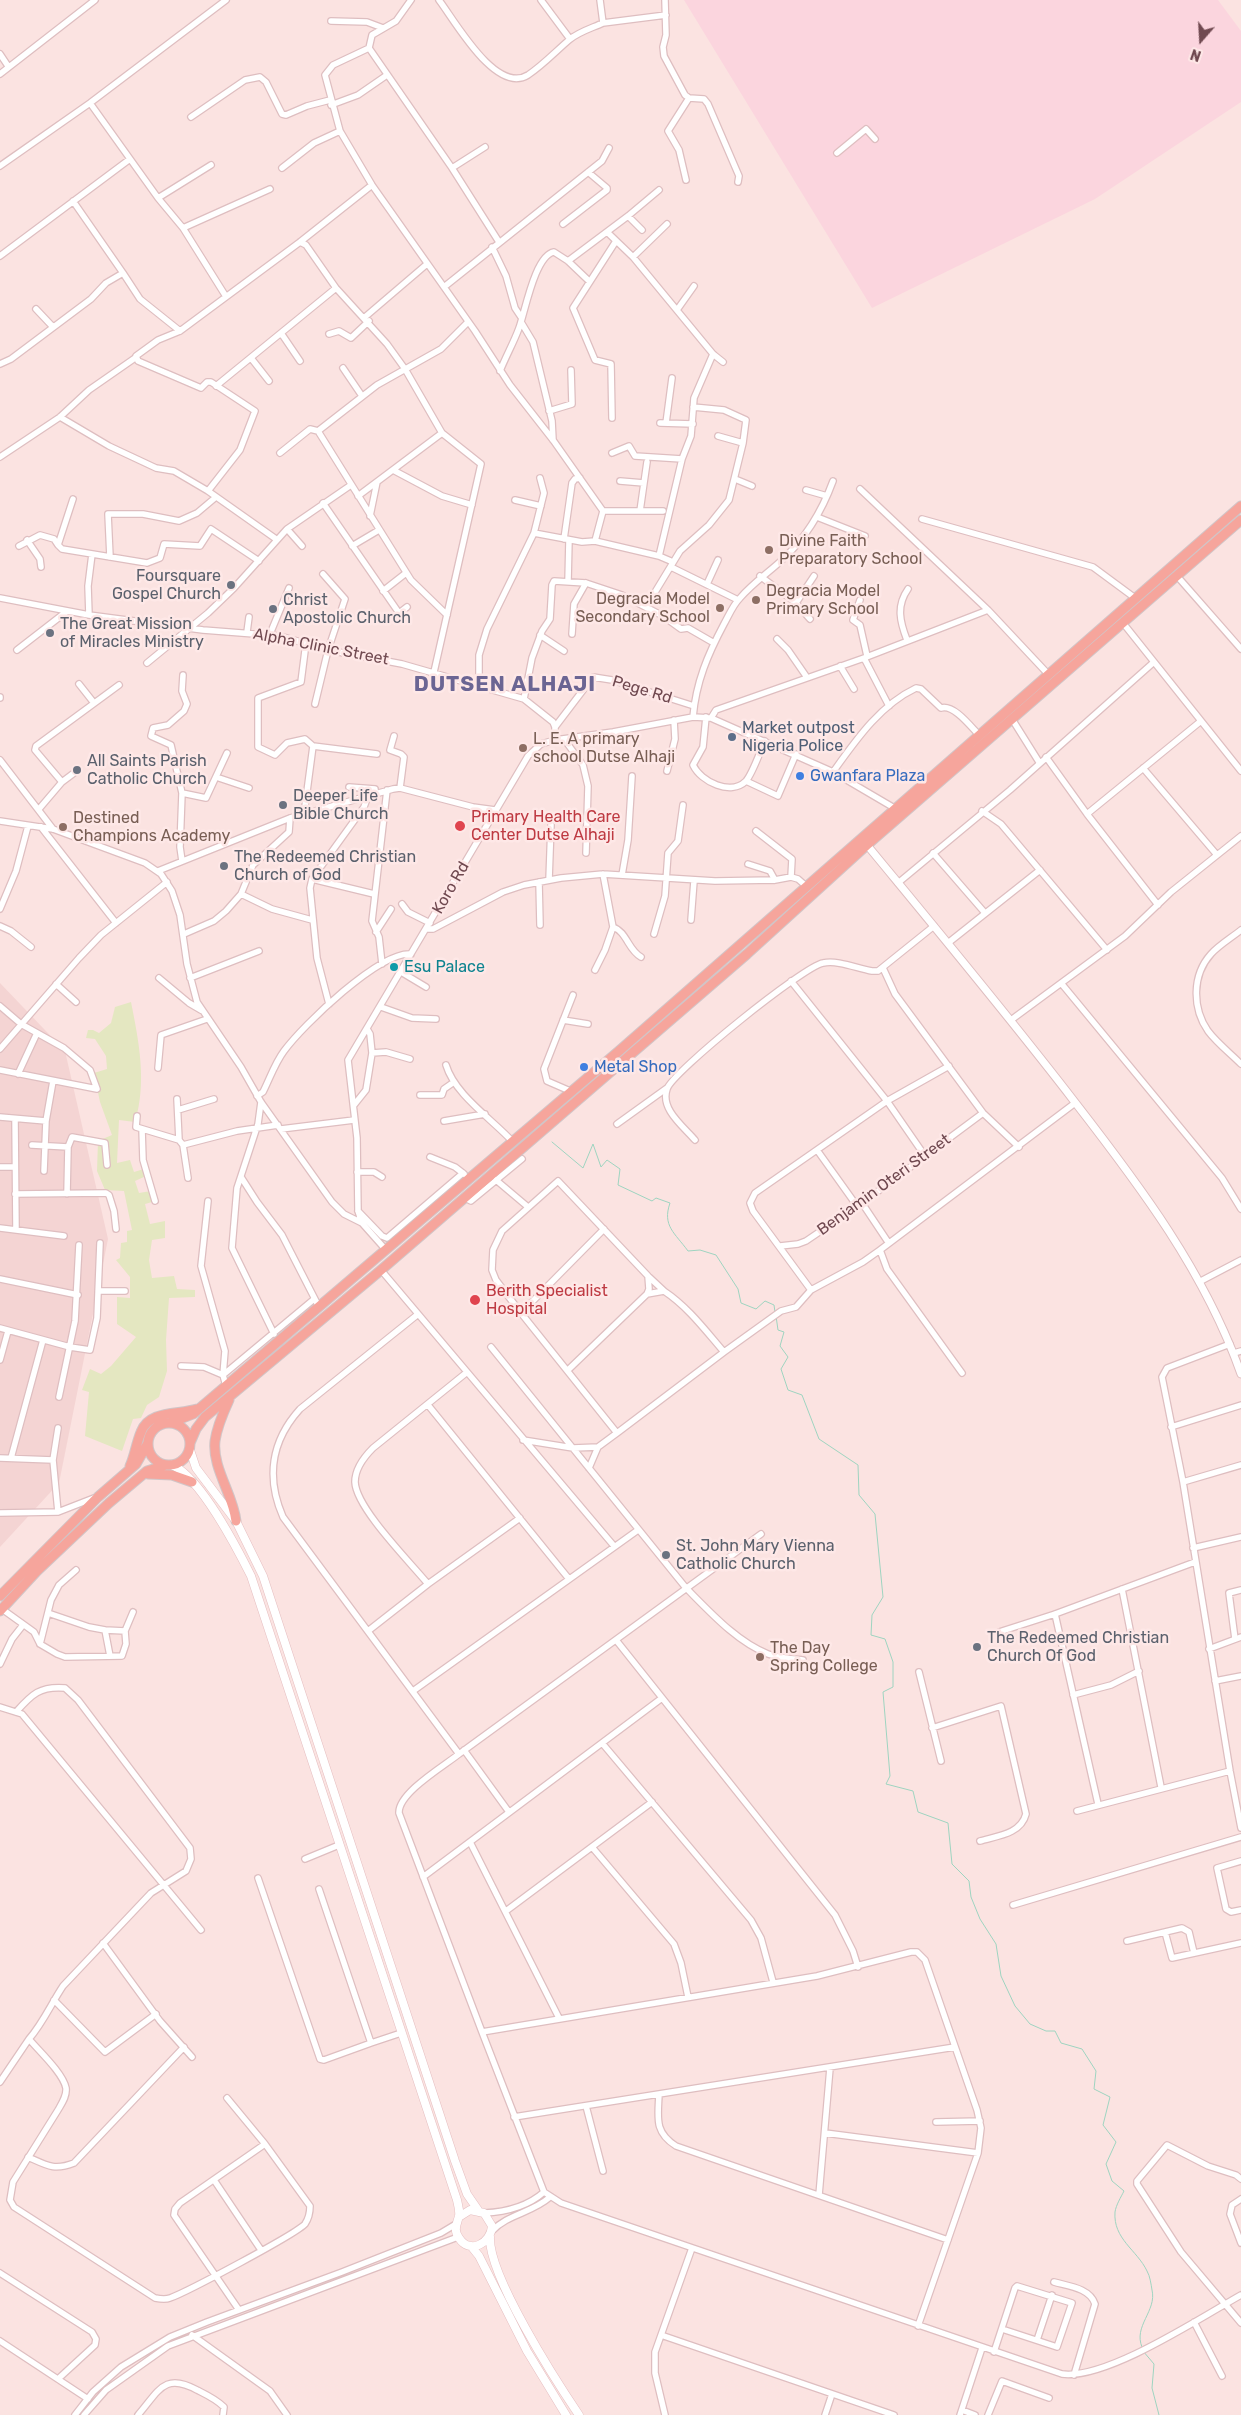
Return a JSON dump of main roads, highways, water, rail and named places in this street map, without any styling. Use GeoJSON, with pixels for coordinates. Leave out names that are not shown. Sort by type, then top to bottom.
{"type":"FeatureCollection","features":[{"type":"Feature","properties":{"kind":"main road"},"geometry":{"type":"LineString","coordinates":[[0,1596],[98,1496],[139,1461],[155,1429],[189,1417],[202,1407],[316,1304],[386,1250],[400,1233],[466,1176],[513,1142],[1241,506]]}},
{"type":"Feature","properties":{"kind":"main road"},"geometry":{"type":"LineString","coordinates":[[1,1610],[76,1534],[142,1475],[153,1468],[183,1460],[200,1423],[465,1198],[747,954],[867,845],[1241,520]]}},
{"type":"Feature","properties":{"kind":"main road"},"geometry":{"type":"LineString","coordinates":[[229,1398],[217,1430],[215,1446],[218,1461],[233,1503],[236,1521]]}},
{"type":"Feature","properties":{"kind":"main road"},"geometry":{"type":"LineString","coordinates":[[128,1470],[142,1429],[149,1421],[162,1415],[202,1407]]}},
{"type":"Feature","properties":{"kind":"main road"},"geometry":{"type":"LineString","coordinates":[[170,1423],[184,1429],[196,1468],[236,1521],[263,1576],[467,2194],[491,2221],[490,2248],[496,2265],[539,2351],[580,2415]]}},
{"type":"Feature","properties":{"kind":"main road"},"geometry":{"type":"LineString","coordinates":[[148,1443],[151,1455],[160,1463],[181,1471],[212,1507],[234,1541],[252,1576],[457,2200],[458,2236],[464,2243],[471,2246],[479,2256],[526,2351],[566,2415]]}},
{"type":"Feature","properties":{"kind":"main road"},"geometry":{"type":"LineString","coordinates":[[142,1475],[168,1474],[192,1482]]}},
{"type":"Feature","properties":{"kind":"main road"},"geometry":{"type":"LineString","coordinates":[[458,2220],[470,2210],[481,2212]]}},
{"type":"Feature","properties":{"kind":"main road"},"geometry":{"type":"LineString","coordinates":[[471,2246],[482,2244],[491,2234]]}},
{"type":"Feature","properties":{"kind":"waterway"},"geometry":{"type":"LineString","coordinates":[[552,1142],[583,1168],[593,1144],[601,1167],[607,1160],[620,1169],[618,1185],[652,1201],[656,1198],[670,1203],[668,1218],[674,1234],[688,1251],[700,1250],[716,1255],[738,1289],[741,1303],[756,1309],[765,1301],[774,1305],[775,1312]]}},
{"type":"Feature","properties":{"kind":"waterway"},"geometry":{"type":"LineString","coordinates":[[776,1316],[778,1330],[784,1332],[780,1346],[788,1357],[781,1369],[788,1390],[802,1395],[819,1439],[858,1465],[859,1495],[875,1514],[883,1597],[872,1615],[871,1635],[885,1639],[893,1662],[893,1687],[883,1692],[890,1776],[886,1784],[913,1791],[918,1812],[948,1823],[952,1864],[969,1881],[971,1897],[980,1919],[996,1944],[1001,1976],[1015,2006],[1030,2024],[1046,2031],[1055,2031],[1061,2043],[1082,2049],[1096,2071],[1094,2089],[1110,2097],[1103,2125],[1116,2142],[1106,2164],[1112,2181],[1124,2191],[1115,2212],[1115,2221],[1122,2237],[1147,2271],[1152,2290],[1153,2298],[1140,2332],[1142,2347]]}},
{"type":"Feature","properties":{"kind":"waterway"},"geometry":{"type":"LineString","coordinates":[[1143,2351],[1154,2364],[1152,2388],[1159,2415]]}},
{"type":"Feature","properties":{"kind":"place","name":"Divine Faith Preparatory School"},"geometry":{"type":"Point","coordinates":[769,550]}},
{"type":"Feature","properties":{"kind":"place","name":"Foursquare Gospel Church"},"geometry":{"type":"Point","coordinates":[231,585]}},
{"type":"Feature","properties":{"kind":"place","name":"Degracia Model Primary School"},"geometry":{"type":"Point","coordinates":[756,600]}},
{"type":"Feature","properties":{"kind":"place","name":"Degracia Model Secondary School"},"geometry":{"type":"Point","coordinates":[720,608]}},
{"type":"Feature","properties":{"kind":"place","name":"Christ Apostolic Church"},"geometry":{"type":"Point","coordinates":[273,609]}},
{"type":"Feature","properties":{"kind":"place","name":"The Great Mission of Miracles Ministry"},"geometry":{"type":"Point","coordinates":[50,633]}},
{"type":"Feature","properties":{"kind":"place","name":"Market outpost Nigeria Police"},"geometry":{"type":"Point","coordinates":[732,737]}},
{"type":"Feature","properties":{"kind":"place","name":"L. E. A primary school Dutse Alhaji"},"geometry":{"type":"Point","coordinates":[523,748]}},
{"type":"Feature","properties":{"kind":"place","name":"All Saints Parish Catholic Church"},"geometry":{"type":"Point","coordinates":[77,770]}},
{"type":"Feature","properties":{"kind":"place","name":"Gwanfara Plaza"},"geometry":{"type":"Point","coordinates":[800,776]}},
{"type":"Feature","properties":{"kind":"place","name":"Deeper Life Bible Church"},"geometry":{"type":"Point","coordinates":[283,805]}},
{"type":"Feature","properties":{"kind":"place","name":"Primary Health Care Center Dutse Alhaji"},"geometry":{"type":"Point","coordinates":[460,826]}},
{"type":"Feature","properties":{"kind":"place","name":"Destined Champions Academy"},"geometry":{"type":"Point","coordinates":[63,827]}},
{"type":"Feature","properties":{"kind":"place","name":"The Redeemed Christian Church of God"},"geometry":{"type":"Point","coordinates":[224,866]}},
{"type":"Feature","properties":{"kind":"place","name":"Esu Palace"},"geometry":{"type":"Point","coordinates":[394,967]}},
{"type":"Feature","properties":{"kind":"place","name":"Metal Shop"},"geometry":{"type":"Point","coordinates":[584,1067]}},
{"type":"Feature","properties":{"kind":"place","name":"Berith Specialist Hospital"},"geometry":{"type":"Point","coordinates":[475,1300]}},
{"type":"Feature","properties":{"kind":"place","name":"St. John Mary Vienna Catholic Church"},"geometry":{"type":"Point","coordinates":[666,1555]}},
{"type":"Feature","properties":{"kind":"place","name":"The Redeemed Christian Church Of God"},"geometry":{"type":"Point","coordinates":[977,1647]}},
{"type":"Feature","properties":{"kind":"place","name":"The Day Spring College"},"geometry":{"type":"Point","coordinates":[760,1657]}},
{"type":"Feature","properties":{"kind":"district","name":"DUTSEN ALHAJI"},"geometry":{"type":"Point","coordinates":[505,685]}}]}
